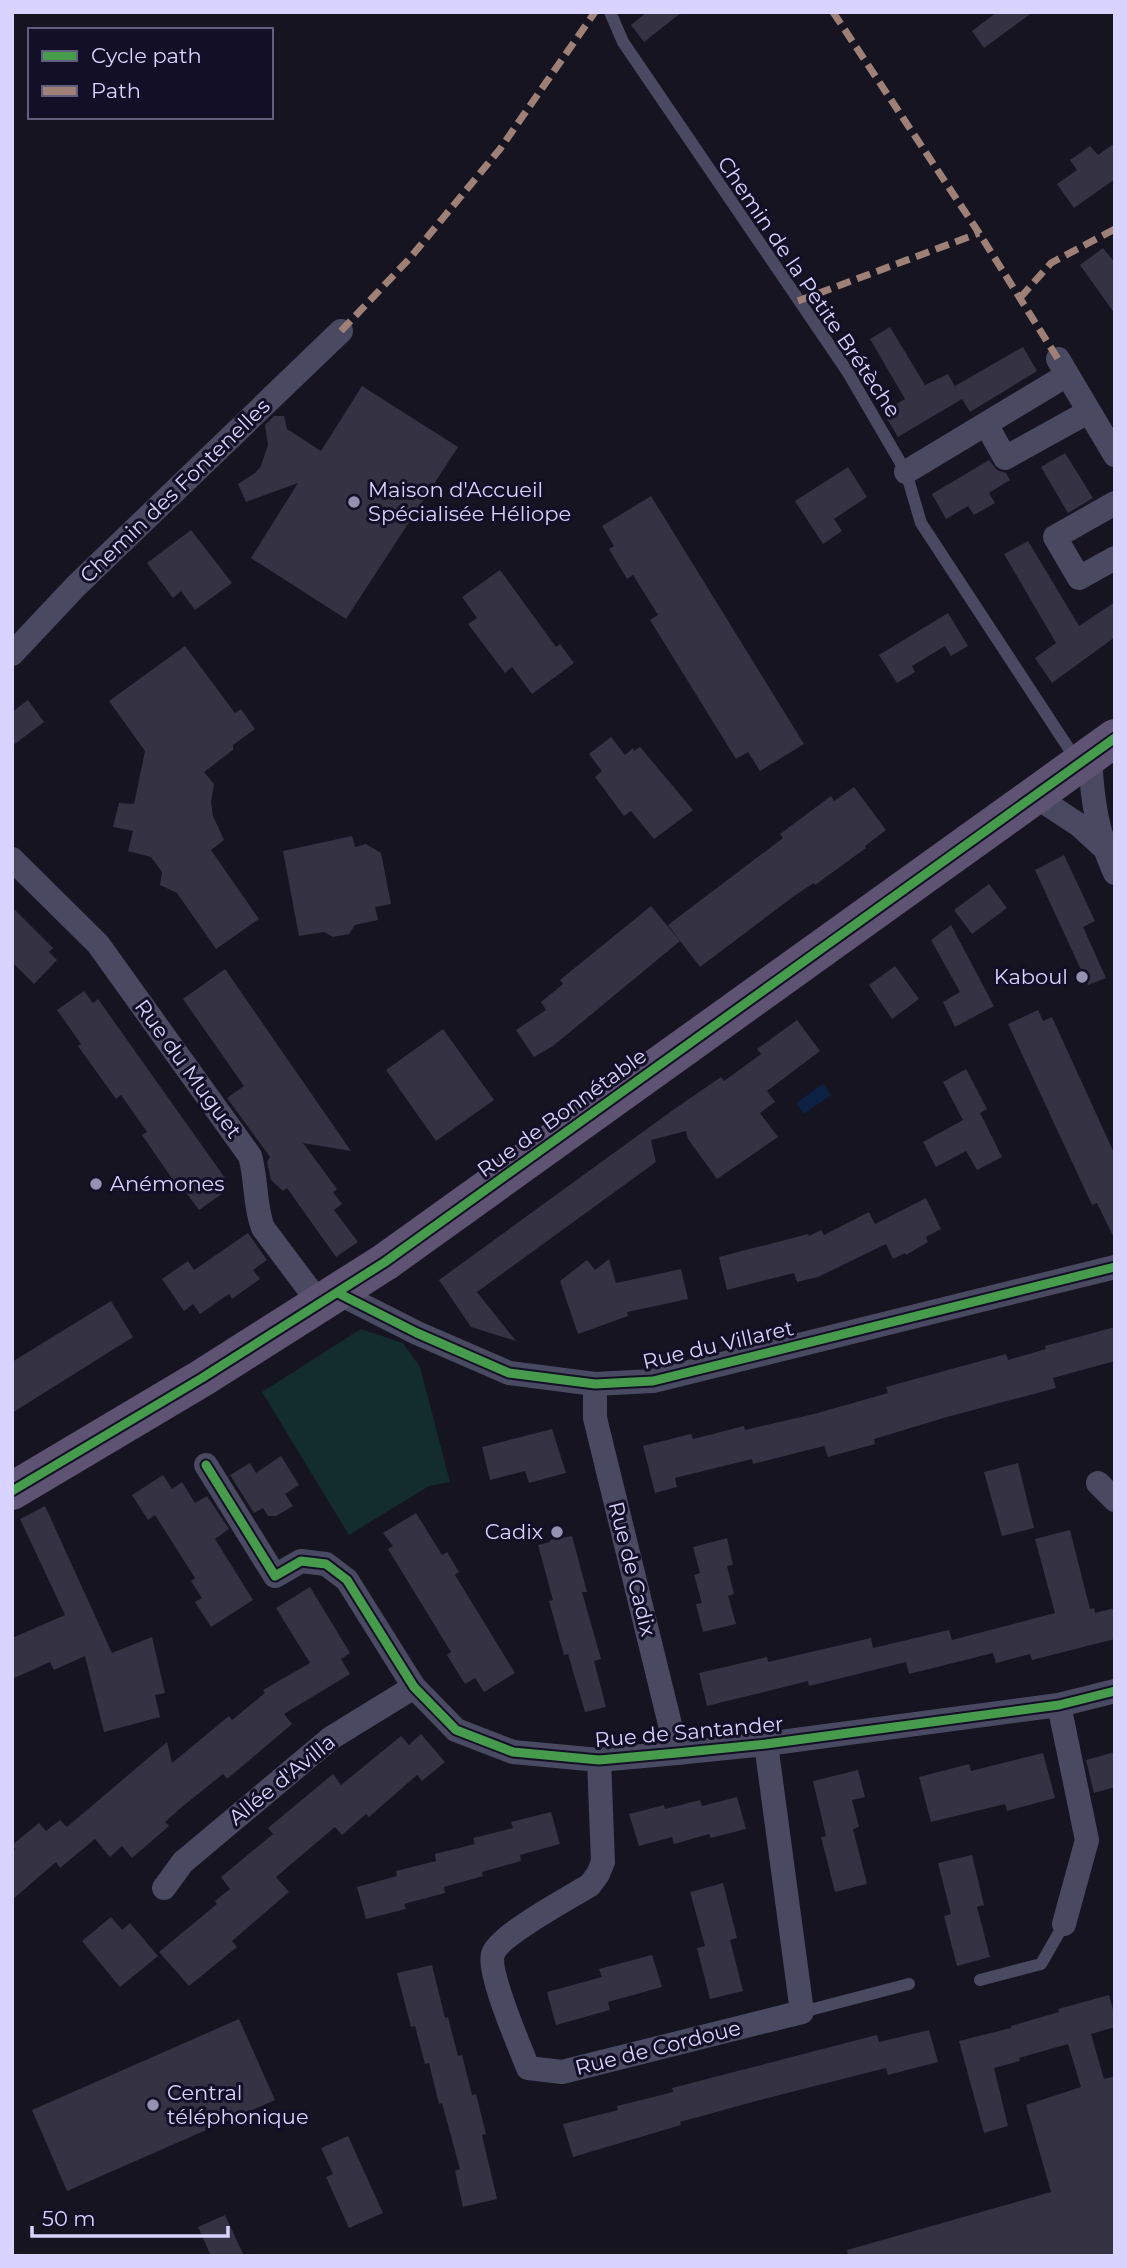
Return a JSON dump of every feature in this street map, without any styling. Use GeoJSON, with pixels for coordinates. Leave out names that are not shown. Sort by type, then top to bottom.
{"type":"FeatureCollection","features":[{"type":"Feature","properties":{"kind":"main road","name":"Rue de Bonnétable"},"geometry":{"type":"LineString","coordinates":[[12,1491],[202,1378],[386,1262],[1094,753]]}},
{"type":"Feature","properties":{"kind":"street","name":"Chemin des Fontenelles"},"geometry":{"type":"LineString","coordinates":[[12,654],[76,586],[341,331]]}},
{"type":"Feature","properties":{"kind":"street"},"geometry":{"type":"LineString","coordinates":[[906,472],[986,424],[1062,367],[1115,455]]}},
{"type":"Feature","properties":{"kind":"street"},"geometry":{"type":"LineString","coordinates":[[986,424],[1005,458],[1088,412]]}},
{"type":"Feature","properties":{"kind":"street"},"geometry":{"type":"LineString","coordinates":[[1115,503],[1055,537],[1079,578],[1115,558]]}},
{"type":"Feature","properties":{"kind":"street"},"geometry":{"type":"LineString","coordinates":[[1094,753],[1094,811],[1103,847],[1115,873]]}},
{"type":"Feature","properties":{"kind":"street"},"geometry":{"type":"LineString","coordinates":[[1035,796],[1079,825],[1103,847]]}},
{"type":"Feature","properties":{"kind":"street","name":"Rue du Muguet"},"geometry":{"type":"LineString","coordinates":[[12,859],[98,944],[250,1156],[263,1228],[329,1298]]}},
{"type":"Feature","properties":{"kind":"street","name":"Rue du Villaret"},"geometry":{"type":"LineString","coordinates":[[329,1298],[509,1373],[595,1384],[653,1381],[1115,1267]]}},
{"type":"Feature","properties":{"kind":"street","name":"Rue de Cadix"},"geometry":{"type":"LineString","coordinates":[[595,1384],[595,1418],[677,1753]]}},
{"type":"Feature","properties":{"kind":"street","name":"Rue de Santander"},"geometry":{"type":"LineString","coordinates":[[206,1465],[275,1576],[302,1561],[326,1564],[347,1580],[414,1687],[456,1730],[513,1752],[599,1760],[766,1744],[1059,1705],[1115,1691]]}},
{"type":"Feature","properties":{"kind":"street","name":"Allée d'Avilla"},"geometry":{"type":"LineString","coordinates":[[163,1888],[183,1861],[331,1738],[414,1687]]}},
{"type":"Feature","properties":{"kind":"street"},"geometry":{"type":"LineString","coordinates":[[1059,1705],[1087,1840],[1064,1924]]}},
{"type":"Feature","properties":{"kind":"street"},"geometry":{"type":"LineString","coordinates":[[766,1744],[802,2012]]}},
{"type":"Feature","properties":{"kind":"street","name":"Rue de Cordoue"},"geometry":{"type":"LineString","coordinates":[[599,1760],[603,1862],[598,1874],[590,1885],[506,1937],[493,1954],[493,1973],[528,2068],[562,2072],[802,2012]]}},
{"type":"Feature","properties":{"kind":"lane","name":"Chemin de la Petite Brétèche"},"geometry":{"type":"LineString","coordinates":[[610,12],[623,42],[847,371],[906,472],[921,523],[1094,753]]}},
{"type":"Feature","properties":{"kind":"lane"},"geometry":{"type":"LineString","coordinates":[[980,1980],[1041,1964],[1064,1924]]}},
{"type":"Feature","properties":{"kind":"lane"},"geometry":{"type":"LineString","coordinates":[[802,2012],[908,1984]]}},
{"type":"Feature","properties":{"kind":"green space"},"geometry":{"type":"Polygon","coordinates":[[[361,1329],[403,1343],[420,1367],[450,1482],[429,1486],[349,1535],[262,1392],[361,1329]]]}},
{"type":"Feature","properties":{"kind":"water"},"geometry":{"type":"Polygon","coordinates":[[[823,1084],[831,1095],[804,1114],[796,1103],[823,1084]]]}},
{"type":"Feature","properties":{"kind":"building"},"geometry":{"type":"Polygon","coordinates":[[[647,12],[682,12],[644,42],[631,25],[647,12]]]}},
{"type":"Feature","properties":{"kind":"building"},"geometry":{"type":"Polygon","coordinates":[[[997,12],[1033,12],[984,48],[972,31],[997,12]]]}},
{"type":"Feature","properties":{"kind":"building"},"geometry":{"type":"Polygon","coordinates":[[[1115,143],[1115,179],[1074,208],[1057,184],[1077,170],[1070,160],[1090,146],[1098,155],[1115,143]]]}},
{"type":"Feature","properties":{"kind":"building"},"geometry":{"type":"Polygon","coordinates":[[[1103,248],[1115,263],[1115,314],[1080,265],[1103,248]]]}},
{"type":"Feature","properties":{"kind":"building"},"geometry":{"type":"Polygon","coordinates":[[[890,327],[925,385],[948,374],[960,396],[955,386],[1023,347],[1037,371],[970,412],[962,399],[898,437],[883,412],[905,399],[870,339],[890,327]]]}},
{"type":"Feature","properties":{"kind":"building","name":"Maison d'Accueil Spécialisée Héliope"},"geometry":{"type":"Polygon","coordinates":[[[362,386],[458,447],[346,619],[251,558],[298,483],[246,502],[238,484],[261,466],[268,445],[265,425],[274,416],[284,416],[287,429],[321,451],[362,386]]]}},
{"type":"Feature","properties":{"kind":"building"},"geometry":{"type":"Polygon","coordinates":[[[1065,453],[1093,498],[1068,513],[1041,467],[1065,453]]]}},
{"type":"Feature","properties":{"kind":"building"},"geometry":{"type":"Polygon","coordinates":[[[989,460],[997,470],[1006,473],[1010,480],[989,493],[995,503],[974,515],[968,506],[946,519],[932,494],[989,460]]]}},
{"type":"Feature","properties":{"kind":"building"},"geometry":{"type":"Polygon","coordinates":[[[848,467],[867,497],[834,519],[842,531],[823,544],[795,501],[848,467]]]}},
{"type":"Feature","properties":{"kind":"building"},"geometry":{"type":"Polygon","coordinates":[[[651,496],[804,744],[760,771],[748,752],[736,759],[650,620],[658,615],[633,575],[627,579],[609,549],[614,546],[602,526],[651,496]]]}},
{"type":"Feature","properties":{"kind":"building"},"geometry":{"type":"Polygon","coordinates":[[[191,530],[232,583],[195,610],[181,591],[173,598],[147,563],[191,530]]]}},
{"type":"Feature","properties":{"kind":"building"},"geometry":{"type":"Polygon","coordinates":[[[1028,541],[1079,626],[1115,602],[1115,637],[1052,683],[1035,658],[1056,643],[1004,554],[1028,541]]]}},
{"type":"Feature","properties":{"kind":"building"},"geometry":{"type":"Polygon","coordinates":[[[500,570],[556,647],[560,644],[574,663],[532,694],[512,667],[505,673],[468,624],[477,618],[462,597],[500,570]]]}},
{"type":"Feature","properties":{"kind":"building"},"geometry":{"type":"Polygon","coordinates":[[[948,613],[968,646],[951,656],[945,646],[912,666],[915,672],[897,683],[879,655],[948,613]]]}},
{"type":"Feature","properties":{"kind":"building"},"geometry":{"type":"Polygon","coordinates":[[[185,646],[235,713],[241,709],[255,729],[204,772],[214,784],[211,802],[213,816],[224,840],[211,850],[259,919],[216,949],[177,893],[160,885],[162,872],[151,857],[128,851],[133,831],[113,827],[119,803],[134,804],[145,751],[109,701],[185,646]]]}},
{"type":"Feature","properties":{"kind":"building"},"geometry":{"type":"Polygon","coordinates":[[[28,700],[44,722],[12,746],[12,712],[28,700]]]}},
{"type":"Feature","properties":{"kind":"building"},"geometry":{"type":"Polygon","coordinates":[[[611,737],[625,755],[633,748],[634,751],[640,747],[693,810],[654,839],[631,811],[624,816],[595,777],[602,771],[589,754],[611,737]]]}},
{"type":"Feature","properties":{"kind":"building"},"geometry":{"type":"Polygon","coordinates":[[[854,787],[886,830],[865,846],[866,848],[815,885],[814,883],[794,896],[700,967],[668,925],[783,838],[780,834],[831,796],[834,801],[854,787]]]}},
{"type":"Feature","properties":{"kind":"building"},"geometry":{"type":"Polygon","coordinates":[[[352,836],[355,847],[366,844],[381,853],[391,904],[375,907],[378,920],[355,925],[349,934],[333,937],[324,932],[299,936],[283,851],[352,836]]]}},
{"type":"Feature","properties":{"kind":"building"},"geometry":{"type":"Polygon","coordinates":[[[1064,855],[1095,921],[1083,927],[1106,978],[1088,985],[1035,870],[1064,855]]]}},
{"type":"Feature","properties":{"kind":"building"},"geometry":{"type":"Polygon","coordinates":[[[989,884],[1007,908],[972,934],[954,910],[989,884]]]}},
{"type":"Feature","properties":{"kind":"building"},"geometry":{"type":"Polygon","coordinates":[[[651,906],[680,941],[553,1046],[534,1057],[516,1030],[546,1010],[541,1002],[563,984],[560,980],[651,906]]]}},
{"type":"Feature","properties":{"kind":"building"},"geometry":{"type":"Polygon","coordinates":[[[12,907],[53,948],[49,952],[57,960],[34,984],[12,962],[12,907]]]}},
{"type":"Feature","properties":{"kind":"building"},"geometry":{"type":"Polygon","coordinates":[[[951,925],[994,1006],[955,1027],[943,1002],[960,992],[931,940],[951,925]]]}},
{"type":"Feature","properties":{"kind":"building"},"geometry":{"type":"Polygon","coordinates":[[[895,966],[919,999],[892,1019],[869,985],[895,966]]]}},
{"type":"Feature","properties":{"kind":"building"},"geometry":{"type":"Polygon","coordinates":[[[225,969],[351,1151],[303,1143],[337,1189],[333,1192],[342,1204],[334,1210],[358,1242],[336,1257],[287,1188],[283,1191],[271,1180],[267,1162],[270,1157],[227,1098],[244,1086],[183,999],[225,969]]]}},
{"type":"Feature","properties":{"kind":"building"},"geometry":{"type":"Polygon","coordinates":[[[84,991],[93,1003],[98,999],[225,1178],[220,1182],[226,1191],[199,1210],[176,1179],[173,1180],[142,1135],[147,1132],[121,1095],[116,1099],[78,1046],[81,1044],[57,1010],[84,991]]]}},
{"type":"Feature","properties":{"kind":"building"},"geometry":{"type":"Polygon","coordinates":[[[1038,1010],[1043,1021],[1052,1017],[1115,1155],[1115,1240],[1097,1203],[1092,1205],[1008,1024],[1038,1010]]]}},
{"type":"Feature","properties":{"kind":"building"},"geometry":{"type":"Polygon","coordinates":[[[797,1020],[820,1051],[767,1091],[775,1102],[760,1113],[778,1137],[717,1179],[688,1139],[686,1131],[651,1140],[656,1162],[477,1292],[516,1341],[471,1327],[439,1280],[673,1110],[721,1077],[724,1081],[761,1054],[757,1049],[797,1020]]]}},
{"type":"Feature","properties":{"kind":"building"},"geometry":{"type":"Polygon","coordinates":[[[443,1029],[494,1100],[436,1141],[386,1070],[443,1029]]]}},
{"type":"Feature","properties":{"kind":"building"},"geometry":{"type":"Polygon","coordinates":[[[966,1069],[987,1109],[980,1113],[1002,1157],[977,1170],[966,1151],[936,1167],[923,1142],[963,1120],[943,1082],[966,1069]]]}},
{"type":"Feature","properties":{"kind":"building"},"geometry":{"type":"Polygon","coordinates":[[[926,1198],[941,1229],[926,1237],[928,1242],[906,1255],[905,1253],[893,1259],[886,1244],[818,1277],[797,1282],[794,1273],[727,1290],[719,1257],[808,1234],[809,1236],[821,1230],[824,1235],[869,1212],[875,1224],[926,1198]]]}},
{"type":"Feature","properties":{"kind":"building"},"geometry":{"type":"Polygon","coordinates":[[[248,1233],[267,1260],[253,1270],[260,1279],[232,1299],[229,1294],[200,1314],[193,1304],[184,1311],[162,1279],[188,1261],[194,1270],[248,1233]]]}},
{"type":"Feature","properties":{"kind":"building"},"geometry":{"type":"Polygon","coordinates":[[[609,1259],[616,1283],[681,1269],[688,1299],[627,1312],[628,1316],[578,1334],[560,1281],[587,1260],[595,1270],[609,1259]]]}},
{"type":"Feature","properties":{"kind":"building"},"geometry":{"type":"Polygon","coordinates":[[[111,1301],[133,1337],[12,1413],[12,1362],[111,1301]]]}},
{"type":"Feature","properties":{"kind":"building"},"geometry":{"type":"Polygon","coordinates":[[[1115,1327],[1115,1361],[1053,1378],[1056,1388],[874,1439],[875,1444],[828,1457],[824,1446],[753,1464],[752,1459],[675,1478],[677,1487],[655,1493],[643,1446],[691,1434],[693,1439],[744,1426],[745,1430],[814,1414],[888,1393],[886,1387],[1006,1354],[1008,1360],[1046,1349],[1045,1346],[1115,1327]]]}},
{"type":"Feature","properties":{"kind":"building"},"geometry":{"type":"Polygon","coordinates":[[[552,1429],[566,1473],[529,1483],[525,1471],[490,1480],[482,1447],[552,1429]]]}},
{"type":"Feature","properties":{"kind":"building"},"geometry":{"type":"Polygon","coordinates":[[[281,1456],[299,1485],[285,1494],[293,1506],[276,1516],[268,1516],[263,1508],[254,1513],[230,1475],[250,1463],[256,1473],[281,1456]]]}},
{"type":"Feature","properties":{"kind":"building"},"geometry":{"type":"Polygon","coordinates":[[[1018,1463],[1034,1528],[1002,1536],[984,1472],[1018,1463]]]}},
{"type":"Feature","properties":{"kind":"building"},"geometry":{"type":"Polygon","coordinates":[[[163,1475],[172,1489],[182,1482],[195,1503],[207,1496],[229,1529],[215,1539],[253,1600],[211,1627],[195,1602],[202,1598],[191,1581],[195,1578],[155,1515],[148,1520],[132,1495],[163,1475]]]}},
{"type":"Feature","properties":{"kind":"building"},"geometry":{"type":"Polygon","coordinates":[[[45,1506],[112,1653],[152,1637],[165,1693],[155,1695],[160,1717],[104,1732],[85,1656],[54,1670],[50,1662],[12,1679],[12,1638],[65,1615],[20,1519],[45,1506]]]}},
{"type":"Feature","properties":{"kind":"building"},"geometry":{"type":"Polygon","coordinates":[[[416,1513],[442,1555],[447,1552],[459,1572],[455,1575],[515,1673],[484,1692],[475,1678],[465,1684],[447,1655],[451,1652],[388,1549],[393,1546],[383,1533],[416,1513]]]}},
{"type":"Feature","properties":{"kind":"building"},"geometry":{"type":"Polygon","coordinates":[[[1070,1530],[1090,1609],[1094,1608],[1095,1613],[1115,1608],[1115,1639],[1032,1660],[1030,1654],[996,1663],[993,1653],[909,1674],[906,1662],[809,1686],[808,1681],[707,1706],[699,1673],[767,1657],[768,1662],[871,1638],[873,1648],[949,1630],[952,1640],[1055,1613],[1035,1539],[1070,1530]]]}},
{"type":"Feature","properties":{"kind":"building"},"geometry":{"type":"Polygon","coordinates":[[[572,1536],[587,1592],[582,1592],[601,1659],[594,1661],[606,1707],[585,1712],[568,1654],[564,1655],[549,1601],[553,1600],[538,1545],[572,1536]]]}},
{"type":"Feature","properties":{"kind":"building"},"geometry":{"type":"Polygon","coordinates":[[[727,1538],[733,1565],[727,1566],[734,1594],[728,1596],[736,1624],[703,1632],[696,1604],[702,1603],[694,1575],[700,1573],[693,1547],[727,1538]]]}},
{"type":"Feature","properties":{"kind":"building"},"geometry":{"type":"Polygon","coordinates":[[[310,1587],[350,1653],[341,1659],[350,1674],[284,1714],[292,1724],[227,1779],[223,1774],[183,1806],[165,1822],[169,1826],[132,1858],[122,1846],[110,1857],[95,1839],[60,1868],[56,1862],[12,1900],[12,1852],[15,1849],[12,1845],[39,1823],[46,1831],[60,1820],[67,1827],[167,1742],[172,1763],[229,1716],[232,1720],[265,1693],[263,1690],[310,1663],[276,1608],[310,1587]]]}},
{"type":"Feature","properties":{"kind":"building"},"geometry":{"type":"Polygon","coordinates":[[[421,1734],[445,1762],[422,1781],[417,1775],[369,1817],[366,1814],[342,1835],[335,1827],[276,1877],[289,1892],[232,1941],[237,1947],[189,1986],[159,1952],[217,1904],[215,1901],[230,1889],[221,1877],[273,1834],[268,1828],[333,1774],[341,1785],[401,1736],[409,1745],[421,1734]]]}},
{"type":"Feature","properties":{"kind":"building"},"geometry":{"type":"Polygon","coordinates":[[[1115,1752],[1115,1787],[1094,1793],[1086,1760],[1115,1752]]]}},
{"type":"Feature","properties":{"kind":"building"},"geometry":{"type":"Polygon","coordinates":[[[1043,1753],[1055,1798],[1007,1811],[1005,1804],[931,1822],[919,1777],[969,1764],[971,1771],[1043,1753]]]}},
{"type":"Feature","properties":{"kind":"building"},"geometry":{"type":"Polygon","coordinates":[[[858,1770],[865,1797],[852,1800],[859,1827],[853,1829],[867,1884],[835,1892],[821,1837],[826,1836],[813,1781],[858,1770]]]}},
{"type":"Feature","properties":{"kind":"building"},"geometry":{"type":"Polygon","coordinates":[[[737,1797],[746,1829],[711,1838],[709,1834],[674,1844],[672,1837],[639,1846],[629,1814],[700,1800],[702,1806],[737,1797]]]}},
{"type":"Feature","properties":{"kind":"building"},"geometry":{"type":"Polygon","coordinates":[[[551,1812],[560,1844],[520,1855],[521,1861],[444,1887],[445,1893],[404,1904],[406,1909],[366,1919],[357,1887],[397,1876],[396,1871],[436,1861],[435,1854],[475,1844],[473,1838],[513,1828],[511,1822],[551,1812]]]}},
{"type":"Feature","properties":{"kind":"building"},"geometry":{"type":"Polygon","coordinates":[[[972,1855],[984,1905],[977,1907],[990,1957],[957,1966],[944,1916],[951,1914],[938,1863],[972,1855]]]}},
{"type":"Feature","properties":{"kind":"building"},"geometry":{"type":"Polygon","coordinates":[[[723,1883],[737,1938],[730,1940],[743,1991],[710,1999],[697,1948],[705,1946],[690,1892],[723,1883]]]}},
{"type":"Feature","properties":{"kind":"building"},"geometry":{"type":"Polygon","coordinates":[[[111,1917],[122,1930],[130,1923],[158,1956],[120,1987],[82,1941],[111,1917]]]}},
{"type":"Feature","properties":{"kind":"building"},"geometry":{"type":"Polygon","coordinates":[[[652,1955],[662,1987],[608,2002],[610,2010],[556,2025],[547,1992],[602,1977],[599,1969],[652,1955]]]}},
{"type":"Feature","properties":{"kind":"building"},"geometry":{"type":"Polygon","coordinates":[[[432,1965],[445,2018],[448,2017],[458,2056],[462,2055],[472,2095],[476,2094],[486,2134],[482,2135],[497,2199],[463,2207],[455,2171],[460,2169],[442,2103],[439,2104],[429,2063],[425,2064],[415,2026],[411,2027],[397,1973],[432,1965]]]}},
{"type":"Feature","properties":{"kind":"building"},"geometry":{"type":"Polygon","coordinates":[[[1109,1995],[1115,2027],[1091,2034],[1104,2079],[1115,2076],[1115,2256],[848,2256],[847,2250],[1051,2192],[1026,2105],[1081,2087],[1068,2044],[994,2068],[1008,2126],[984,2133],[959,2041],[1011,2028],[1059,2012],[1058,2009],[1109,1995]]]}},
{"type":"Feature","properties":{"kind":"building","name":"Central téléphonique"},"geometry":{"type":"Polygon","coordinates":[[[239,2019],[275,2100],[67,2191],[32,2110],[239,2019]]]}},
{"type":"Feature","properties":{"kind":"building"},"geometry":{"type":"Polygon","coordinates":[[[929,2030],[938,2062],[888,2075],[886,2068],[760,2100],[680,2122],[681,2125],[573,2157],[563,2124],[618,2110],[617,2106],[673,2092],[672,2088],[861,2039],[877,2035],[879,2042],[929,2030]]]}},
{"type":"Feature","properties":{"kind":"building"},"geometry":{"type":"Polygon","coordinates":[[[348,2136],[383,2213],[349,2228],[326,2177],[333,2174],[321,2148],[348,2136]]]}},
{"type":"Feature","properties":{"kind":"building"},"geometry":{"type":"Polygon","coordinates":[[[225,2215],[244,2256],[211,2256],[198,2227],[225,2215]]]}},
{"type":"Feature","properties":{"kind":"marked path"},"geometry":{"type":"LineString","coordinates":[[341,331],[410,258],[500,149],[595,12]]}},
{"type":"Feature","properties":{"kind":"marked path"},"geometry":{"type":"LineString","coordinates":[[833,12],[979,233],[1058,359]]}},
{"type":"Feature","properties":{"kind":"marked path"},"geometry":{"type":"LineString","coordinates":[[1020,298],[1051,263],[1115,229]]}},
{"type":"Feature","properties":{"kind":"marked path"},"geometry":{"type":"LineString","coordinates":[[798,301],[979,233]]}},
{"type":"Feature","properties":{"kind":"cycle path"},"geometry":{"type":"LineString","coordinates":[[12,1491],[202,1378],[385,1262],[1115,738]]}},
{"type":"Feature","properties":{"kind":"cycle path"},"geometry":{"type":"LineString","coordinates":[[338,1293],[417,1333],[509,1373],[595,1384],[653,1381],[1115,1267]]}},
{"type":"Feature","properties":{"kind":"cycle path"},"geometry":{"type":"LineString","coordinates":[[206,1465],[275,1576],[301,1561],[326,1564],[347,1580],[414,1687],[456,1730],[513,1752],[599,1760],[766,1744],[1059,1705],[1115,1691]]}},
{"type":"Feature","properties":{"kind":"place","name":"Maison d'Accueil Spécialisée Héliope"},"geometry":{"type":"Point","coordinates":[354,502]}},
{"type":"Feature","properties":{"kind":"place","name":"Kaboul"},"geometry":{"type":"Point","coordinates":[1082,977]}},
{"type":"Feature","properties":{"kind":"place","name":"Anémones"},"geometry":{"type":"Point","coordinates":[96,1184]}},
{"type":"Feature","properties":{"kind":"place","name":"Cadix"},"geometry":{"type":"Point","coordinates":[557,1532]}},
{"type":"Feature","properties":{"kind":"place","name":"Central téléphonique"},"geometry":{"type":"Point","coordinates":[153,2105]}}]}
